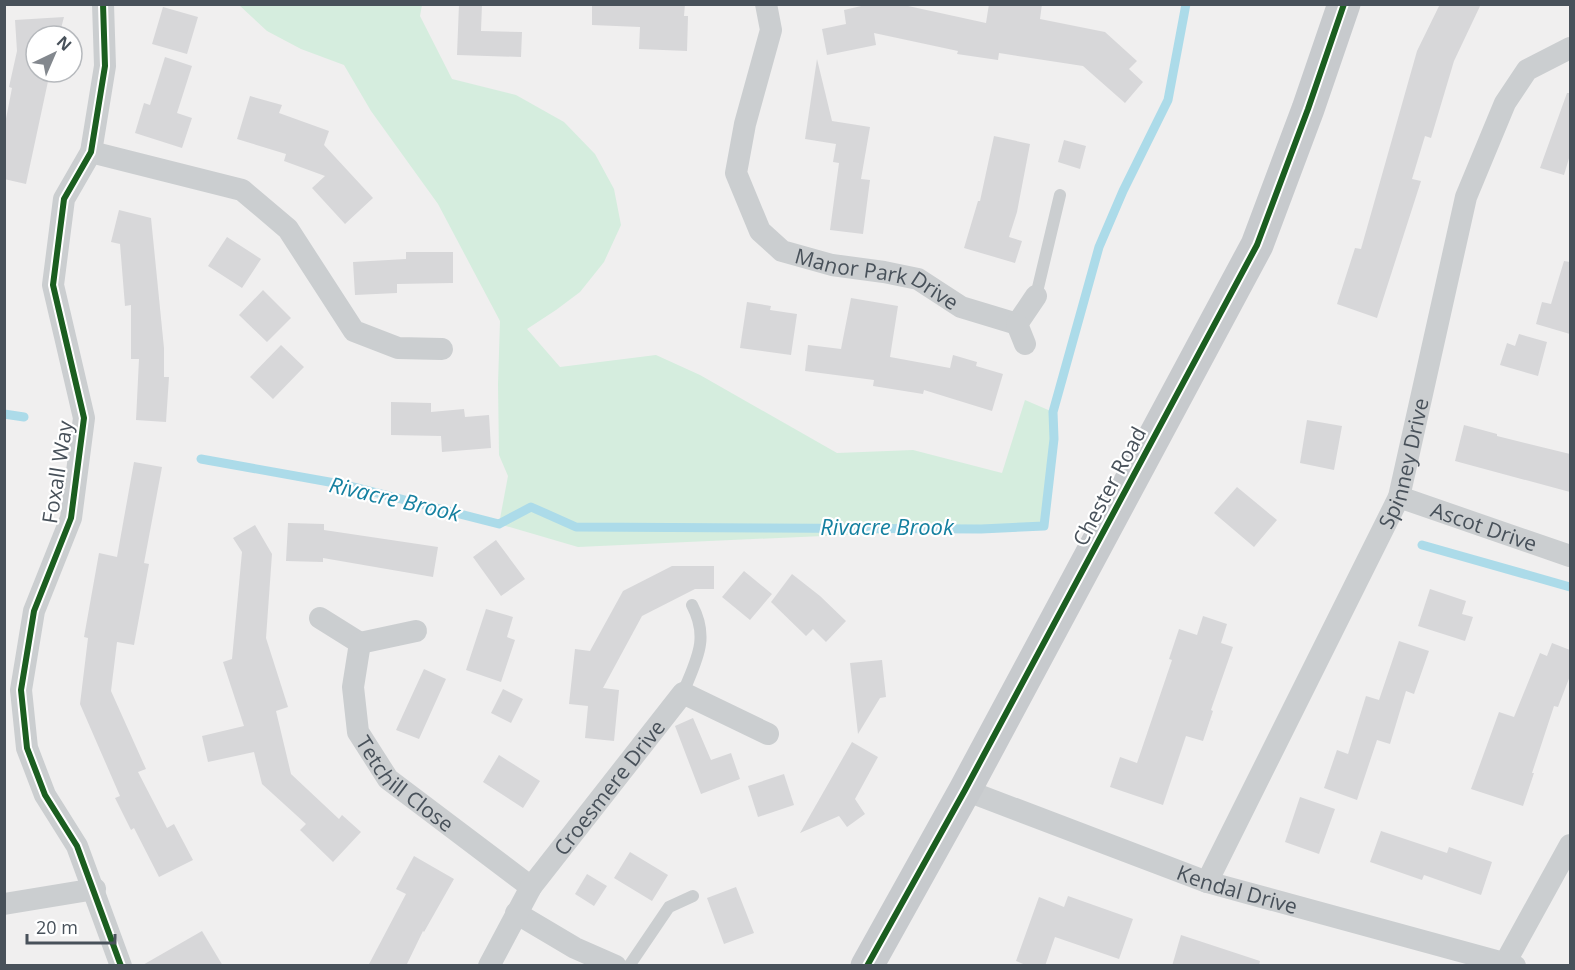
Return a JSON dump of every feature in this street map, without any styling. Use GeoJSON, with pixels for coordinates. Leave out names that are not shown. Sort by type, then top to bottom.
{"type":"FeatureCollection","features":[{"type":"Feature","properties":{"kind":"main road","name":"Chester Road"},"geometry":{"type":"LineString","coordinates":[[867,966],[965,790],[1257,245],[1344,4]]}},
{"type":"Feature","properties":{"kind":"street","name":"Foxall Way"},"geometry":{"type":"LineString","coordinates":[[102,4],[105,66],[91,152],[64,199],[53,285],[84,418],[71,519],[34,611],[21,690],[27,748],[45,795],[77,846],[95,889],[121,966]]}},
{"type":"Feature","properties":{"kind":"street","name":"Manor Park Drive"},"geometry":{"type":"LineString","coordinates":[[766,4],[771,30],[745,124],[736,173],[760,231],[782,251],[832,265],[918,279],[961,307],[1021,334],[1036,296]]}},
{"type":"Feature","properties":{"kind":"street","name":"Spinney Drive"},"geometry":{"type":"LineString","coordinates":[[1207,882],[1398,497],[1466,197],[1505,103],[1527,70],[1570,48]]}},
{"type":"Feature","properties":{"kind":"street"},"geometry":{"type":"LineString","coordinates":[[91,152],[242,190],[288,230],[354,331],[398,348],[442,349]]}},
{"type":"Feature","properties":{"kind":"street","name":"Ascot Drive"},"geometry":{"type":"LineString","coordinates":[[1398,497],[1570,556]]}},
{"type":"Feature","properties":{"kind":"street"},"geometry":{"type":"LineString","coordinates":[[320,618],[360,643],[416,631]]}},
{"type":"Feature","properties":{"kind":"street","name":"Tetchill Close"},"geometry":{"type":"LineString","coordinates":[[360,643],[353,687],[358,732],[388,779],[531,887]]}},
{"type":"Feature","properties":{"kind":"street"},"geometry":{"type":"LineString","coordinates":[[683,693],[768,734]]}},
{"type":"Feature","properties":{"kind":"street","name":"Croesmere Drive"},"geometry":{"type":"LineString","coordinates":[[489,966],[531,887],[683,693]]}},
{"type":"Feature","properties":{"kind":"street","name":"Kendal Drive"},"geometry":{"type":"LineString","coordinates":[[965,790],[1207,882],[1510,964]]}},
{"type":"Feature","properties":{"kind":"street"},"geometry":{"type":"LineString","coordinates":[[1510,964],[1570,845]]}},
{"type":"Feature","properties":{"kind":"street"},"geometry":{"type":"LineString","coordinates":[[4,904],[95,889]]}},
{"type":"Feature","properties":{"kind":"street"},"geometry":{"type":"LineString","coordinates":[[516,913],[574,948],[616,966]]}},
{"type":"Feature","properties":{"kind":"lane"},"geometry":{"type":"LineString","coordinates":[[1036,296],[1060,195]]}},
{"type":"Feature","properties":{"kind":"lane"},"geometry":{"type":"LineString","coordinates":[[683,693],[700,650],[702,638],[700,620],[692,605]]}},
{"type":"Feature","properties":{"kind":"lane"},"geometry":{"type":"LineString","coordinates":[[628,966],[669,907],[682,899],[693,896]]}},
{"type":"Feature","properties":{"kind":"green space"},"geometry":{"type":"Polygon","coordinates":[[[239,5],[422,5],[420,16],[452,79],[516,95],[564,122],[595,154],[614,189],[621,225],[604,262],[580,292],[527,329],[560,367],[656,355],[700,375],[837,453],[913,450],[1002,473],[1025,400],[1053,412],[1054,439],[1044,526],[578,547],[499,524],[508,476],[499,455],[500,321],[438,204],[371,111],[344,65],[301,49],[267,31],[239,5]]]}},
{"type":"Feature","properties":{"kind":"building"},"geometry":{"type":"Polygon","coordinates":[[[459,4],[482,4],[481,31],[522,32],[521,57],[457,55],[459,4]]]}},
{"type":"Feature","properties":{"kind":"building"},"geometry":{"type":"Polygon","coordinates":[[[592,4],[685,4],[684,16],[688,16],[687,51],[639,49],[640,27],[592,25],[592,4]]]}},
{"type":"Feature","properties":{"kind":"building"},"geometry":{"type":"Polygon","coordinates":[[[870,4],[899,4],[986,23],[989,4],[1042,4],[1040,19],[1105,32],[1137,61],[1129,69],[1143,82],[1125,103],[1083,66],[999,53],[998,60],[957,54],[958,51],[874,33],[876,45],[827,55],[822,29],[846,24],[844,10],[870,4]]]}},
{"type":"Feature","properties":{"kind":"building"},"geometry":{"type":"Polygon","coordinates":[[[1440,4],[1481,4],[1454,61],[1431,138],[1425,136],[1412,179],[1421,181],[1377,318],[1337,304],[1355,248],[1361,249],[1417,51],[1440,4]]]}},
{"type":"Feature","properties":{"kind":"building"},"geometry":{"type":"Polygon","coordinates":[[[163,7],[198,17],[187,54],[152,44],[163,7]]]}},
{"type":"Feature","properties":{"kind":"building"},"geometry":{"type":"Polygon","coordinates":[[[64,17],[62,24],[24,24],[24,84],[47,84],[26,184],[4,179],[4,129],[12,88],[9,87],[17,51],[15,20],[64,17]]]}},
{"type":"Feature","properties":{"kind":"building"},"geometry":{"type":"Polygon","coordinates":[[[165,57],[192,66],[177,113],[192,118],[182,148],[135,133],[144,103],[150,105],[165,57]]]}},
{"type":"Feature","properties":{"kind":"building"},"geometry":{"type":"Polygon","coordinates":[[[817,59],[832,121],[870,127],[861,179],[870,180],[863,234],[830,230],[839,163],[833,162],[836,144],[805,139],[817,59]]]}},
{"type":"Feature","properties":{"kind":"building"},"geometry":{"type":"Polygon","coordinates":[[[1567,93],[1570,93],[1570,155],[1564,175],[1540,168],[1567,93]]]}},
{"type":"Feature","properties":{"kind":"building"},"geometry":{"type":"Polygon","coordinates":[[[250,96],[282,105],[279,113],[329,131],[324,145],[373,198],[345,224],[312,188],[325,176],[284,161],[286,154],[237,139],[250,96]]]}},
{"type":"Feature","properties":{"kind":"building"},"geometry":{"type":"Polygon","coordinates":[[[994,136],[1030,144],[1017,212],[1009,237],[1022,241],[1015,263],[964,248],[978,201],[980,201],[994,136]]]}},
{"type":"Feature","properties":{"kind":"building"},"geometry":{"type":"Polygon","coordinates":[[[1064,140],[1086,146],[1080,169],[1058,162],[1064,140]]]}},
{"type":"Feature","properties":{"kind":"building"},"geometry":{"type":"Polygon","coordinates":[[[119,210],[151,218],[164,348],[164,377],[169,377],[166,422],[136,420],[139,359],[131,359],[131,305],[125,306],[120,244],[111,242],[119,210]]]}},
{"type":"Feature","properties":{"kind":"building"},"geometry":{"type":"Polygon","coordinates":[[[227,237],[261,259],[242,288],[208,266],[227,237]]]}},
{"type":"Feature","properties":{"kind":"building"},"geometry":{"type":"Polygon","coordinates":[[[406,252],[453,252],[453,283],[397,284],[397,293],[355,295],[353,262],[406,259],[406,252]]]}},
{"type":"Feature","properties":{"kind":"building"},"geometry":{"type":"Polygon","coordinates":[[[1564,261],[1570,262],[1570,334],[1536,324],[1542,302],[1551,304],[1564,261]]]}},
{"type":"Feature","properties":{"kind":"building"},"geometry":{"type":"Polygon","coordinates":[[[263,290],[291,318],[267,342],[239,315],[263,290]]]}},
{"type":"Feature","properties":{"kind":"building"},"geometry":{"type":"Polygon","coordinates":[[[851,298],[898,306],[890,357],[950,368],[953,355],[977,362],[976,366],[1003,374],[992,411],[924,390],[923,394],[873,386],[874,380],[805,371],[808,345],[841,349],[851,298]]]}},
{"type":"Feature","properties":{"kind":"building"},"geometry":{"type":"Polygon","coordinates":[[[747,302],[771,306],[770,310],[797,314],[791,355],[740,348],[747,302]]]}},
{"type":"Feature","properties":{"kind":"building"},"geometry":{"type":"Polygon","coordinates":[[[1519,334],[1547,342],[1538,376],[1500,365],[1507,343],[1515,346],[1519,334]]]}},
{"type":"Feature","properties":{"kind":"building"},"geometry":{"type":"Polygon","coordinates":[[[281,345],[304,367],[273,399],[250,377],[281,345]]]}},
{"type":"Feature","properties":{"kind":"building"},"geometry":{"type":"Polygon","coordinates":[[[391,402],[431,403],[431,412],[464,409],[465,417],[489,415],[491,448],[442,452],[441,436],[391,435],[391,402]]]}},
{"type":"Feature","properties":{"kind":"building"},"geometry":{"type":"Polygon","coordinates":[[[1307,420],[1342,426],[1334,470],[1300,463],[1307,420]]]}},
{"type":"Feature","properties":{"kind":"building"},"geometry":{"type":"Polygon","coordinates":[[[1464,425],[1497,434],[1497,436],[1570,454],[1570,492],[1455,461],[1464,425]]]}},
{"type":"Feature","properties":{"kind":"building"},"geometry":{"type":"Polygon","coordinates":[[[134,462],[162,467],[144,563],[149,564],[134,645],[117,642],[111,691],[146,769],[138,772],[167,828],[174,824],[193,860],[159,877],[134,828],[131,830],[115,798],[120,796],[80,704],[88,638],[84,637],[99,553],[117,557],[134,462]]]}},
{"type":"Feature","properties":{"kind":"building"},"geometry":{"type":"Polygon","coordinates":[[[1237,487],[1277,520],[1254,547],[1214,513],[1237,487]]]}},
{"type":"Feature","properties":{"kind":"building"},"geometry":{"type":"Polygon","coordinates":[[[288,523],[324,524],[324,530],[438,547],[433,577],[323,558],[323,562],[286,561],[288,523]]]}},
{"type":"Feature","properties":{"kind":"building"},"geometry":{"type":"Polygon","coordinates":[[[255,525],[272,554],[266,638],[288,707],[276,711],[291,774],[339,819],[342,815],[361,832],[333,862],[300,830],[306,824],[262,784],[254,752],[208,762],[202,736],[244,726],[223,662],[232,659],[242,552],[233,538],[255,525]]]}},
{"type":"Feature","properties":{"kind":"building"},"geometry":{"type":"Polygon","coordinates":[[[496,540],[525,579],[501,596],[473,557],[496,540]]]}},
{"type":"Feature","properties":{"kind":"building"},"geometry":{"type":"Polygon","coordinates":[[[672,566],[714,566],[714,589],[695,589],[642,616],[603,688],[619,690],[614,741],[585,738],[588,706],[569,704],[575,649],[590,651],[623,591],[672,566]]]}},
{"type":"Feature","properties":{"kind":"building"},"geometry":{"type":"Polygon","coordinates":[[[744,571],[772,594],[750,620],[722,597],[744,571]]]}},
{"type":"Feature","properties":{"kind":"building"},"geometry":{"type":"Polygon","coordinates":[[[792,574],[846,621],[826,642],[813,629],[806,636],[771,602],[792,574]]]}},
{"type":"Feature","properties":{"kind":"building"},"geometry":{"type":"Polygon","coordinates":[[[1430,589],[1466,601],[1462,614],[1473,617],[1465,641],[1418,626],[1430,589]]]}},
{"type":"Feature","properties":{"kind":"building"},"geometry":{"type":"Polygon","coordinates":[[[486,609],[513,617],[507,637],[515,640],[501,682],[466,670],[486,609]]]}},
{"type":"Feature","properties":{"kind":"building"},"geometry":{"type":"Polygon","coordinates":[[[1203,616],[1227,624],[1221,643],[1233,647],[1211,710],[1213,711],[1203,741],[1186,736],[1163,805],[1110,787],[1120,757],[1137,763],[1172,660],[1169,659],[1179,629],[1197,635],[1203,616]]]}},
{"type":"Feature","properties":{"kind":"building"},"geometry":{"type":"Polygon","coordinates":[[[1399,641],[1429,651],[1414,694],[1406,691],[1390,744],[1377,740],[1357,800],[1324,788],[1337,750],[1348,754],[1366,696],[1379,700],[1399,641]]]}},
{"type":"Feature","properties":{"kind":"building"},"geometry":{"type":"Polygon","coordinates":[[[1552,643],[1570,650],[1570,676],[1558,707],[1554,706],[1523,806],[1471,789],[1499,712],[1514,717],[1540,653],[1547,656],[1552,643]]]}},
{"type":"Feature","properties":{"kind":"building"},"geometry":{"type":"Polygon","coordinates":[[[882,660],[886,697],[880,698],[858,734],[850,663],[882,660]]]}},
{"type":"Feature","properties":{"kind":"building"},"geometry":{"type":"Polygon","coordinates":[[[424,669],[446,679],[419,739],[396,730],[424,669]]]}},
{"type":"Feature","properties":{"kind":"building"},"geometry":{"type":"Polygon","coordinates":[[[503,689],[523,699],[511,723],[491,713],[503,689]]]}},
{"type":"Feature","properties":{"kind":"building"},"geometry":{"type":"Polygon","coordinates":[[[693,718],[711,760],[731,753],[740,779],[701,794],[675,726],[693,718]]]}},
{"type":"Feature","properties":{"kind":"building"},"geometry":{"type":"Polygon","coordinates":[[[852,742],[878,757],[855,799],[865,814],[847,827],[839,816],[800,833],[852,742]]]}},
{"type":"Feature","properties":{"kind":"building"},"geometry":{"type":"Polygon","coordinates":[[[499,755],[540,781],[523,808],[483,782],[499,755]]]}},
{"type":"Feature","properties":{"kind":"building"},"geometry":{"type":"Polygon","coordinates":[[[784,774],[794,805],[758,817],[748,786],[784,774]]]}},
{"type":"Feature","properties":{"kind":"building"},"geometry":{"type":"Polygon","coordinates":[[[1300,797],[1335,809],[1319,854],[1285,842],[1300,797]]]}},
{"type":"Feature","properties":{"kind":"building"},"geometry":{"type":"Polygon","coordinates":[[[1381,831],[1447,853],[1449,847],[1492,862],[1481,895],[1424,875],[1422,880],[1370,862],[1381,831]]]}},
{"type":"Feature","properties":{"kind":"building"},"geometry":{"type":"Polygon","coordinates":[[[630,852],[668,875],[652,901],[614,878],[630,852]]]}},
{"type":"Feature","properties":{"kind":"building"},"geometry":{"type":"Polygon","coordinates":[[[414,856],[454,879],[423,931],[406,966],[368,966],[406,894],[396,889],[414,856]]]}},
{"type":"Feature","properties":{"kind":"building"},"geometry":{"type":"Polygon","coordinates":[[[587,874],[607,886],[594,906],[575,894],[587,874]]]}},
{"type":"Feature","properties":{"kind":"building"},"geometry":{"type":"Polygon","coordinates":[[[736,887],[754,933],[724,944],[707,898],[736,887]]]}},
{"type":"Feature","properties":{"kind":"building"},"geometry":{"type":"Polygon","coordinates":[[[1068,896],[1133,919],[1119,959],[1055,937],[1045,966],[1028,966],[1016,961],[1039,897],[1064,907],[1068,896]]]}},
{"type":"Feature","properties":{"kind":"building"},"geometry":{"type":"Polygon","coordinates":[[[202,931],[223,966],[141,966],[202,931]]]}},
{"type":"Feature","properties":{"kind":"building"},"geometry":{"type":"Polygon","coordinates":[[[1181,935],[1260,961],[1259,966],[1172,966],[1181,935]]]}},
{"type":"Feature","properties":{"kind":"waterway","name":"Rivacre Brook"},"geometry":{"type":"LineString","coordinates":[[201,459],[346,485],[499,524],[531,507],[576,527],[981,529],[1044,526],[1054,439],[1053,412],[1099,247],[1123,191],[1168,100],[1186,4]]}},
{"type":"Feature","properties":{"kind":"waterway","name":"Rivacre Brook"},"geometry":{"type":"LineString","coordinates":[[4,414],[24,417]]}},
{"type":"Feature","properties":{"kind":"waterway"},"geometry":{"type":"LineString","coordinates":[[1422,545],[1570,587]]}},
{"type":"Feature","properties":{"kind":"cycle path"},"geometry":{"type":"LineString","coordinates":[[103,4],[105,66],[91,152],[64,199],[53,285],[84,418],[71,518],[34,611],[21,690],[27,748],[45,795],[77,846],[121,966]]}},
{"type":"Feature","properties":{"kind":"cycle path"},"geometry":{"type":"LineString","coordinates":[[867,966],[965,790],[1257,245],[1344,4]]}}]}
